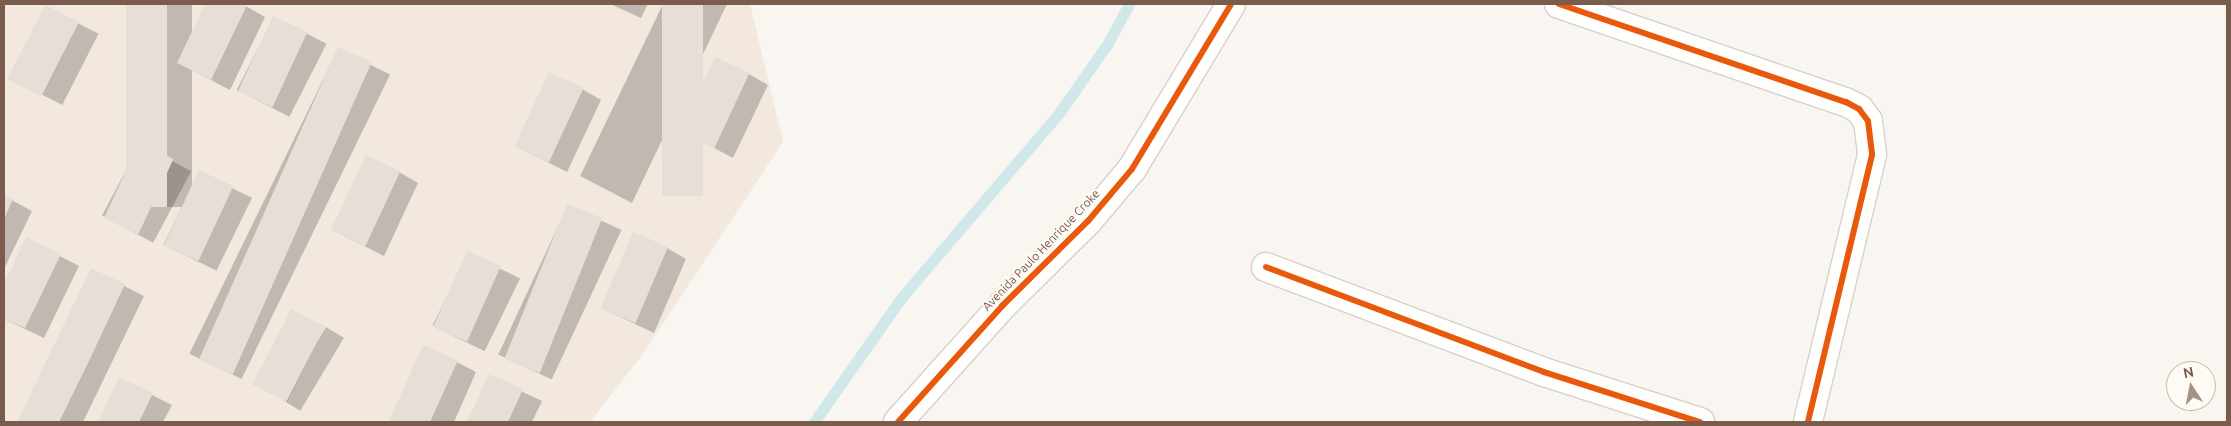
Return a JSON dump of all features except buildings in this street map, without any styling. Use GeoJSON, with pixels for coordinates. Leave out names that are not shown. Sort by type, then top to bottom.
{"type":"FeatureCollection","features":[{"type":"Feature","properties":{"kind":"street","name":"Avenida Paulo Henrique Croke"},"geometry":{"type":"LineString","coordinates":[[898,422],[1002,306],[1088,221],[1132,169],[1231,4]]}},
{"type":"Feature","properties":{"kind":"street"},"geometry":{"type":"LineString","coordinates":[[1559,4],[1846,102],[1859,109],[1868,122],[1872,155],[1808,422]]}},
{"type":"Feature","properties":{"kind":"street"},"geometry":{"type":"LineString","coordinates":[[1266,267],[1544,372],[1700,422]]}},
{"type":"Feature","properties":{"kind":"shaded area"},"geometry":{"type":"Polygon","coordinates":[[[4,4],[750,4],[783,142],[642,355],[590,422],[4,422],[4,4]]]}},
{"type":"Feature","properties":{"kind":"waterway"},"geometry":{"type":"LineString","coordinates":[[814,422],[902,297],[1059,113],[1108,43],[1129,4]]}},
{"type":"Feature","properties":{"kind":"cycle path"},"geometry":{"type":"LineString","coordinates":[[898,422],[1002,306],[1088,221],[1132,169],[1231,4]]}},
{"type":"Feature","properties":{"kind":"cycle path"},"geometry":{"type":"LineString","coordinates":[[1559,4],[1846,102],[1859,109],[1868,121],[1872,155],[1808,422]]}},
{"type":"Feature","properties":{"kind":"cycle path"},"geometry":{"type":"LineString","coordinates":[[1266,267],[1544,372],[1700,422]]}}]}
